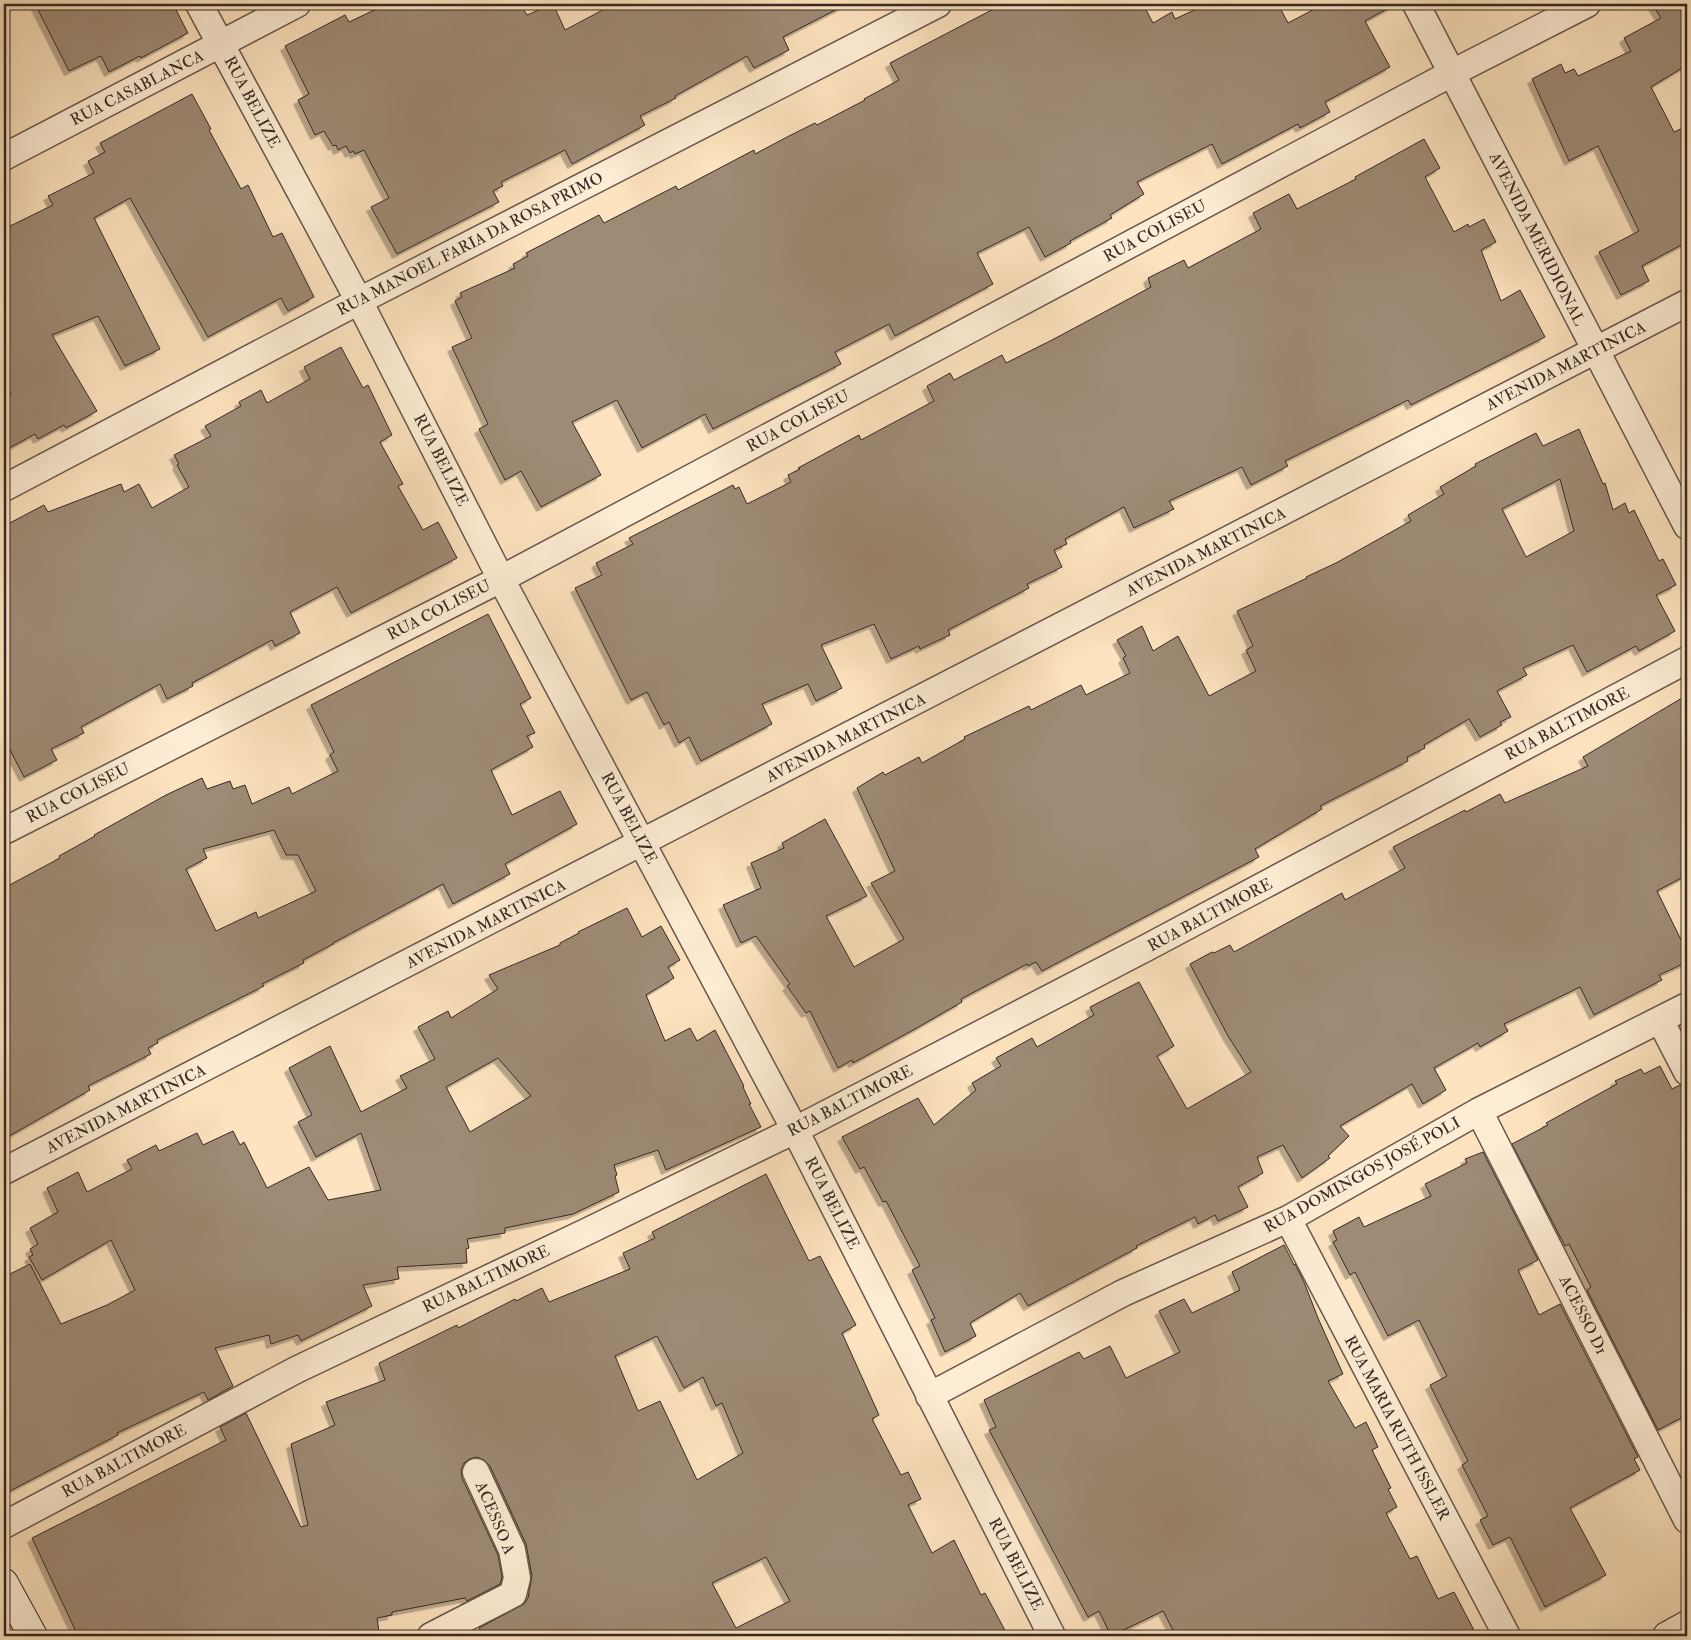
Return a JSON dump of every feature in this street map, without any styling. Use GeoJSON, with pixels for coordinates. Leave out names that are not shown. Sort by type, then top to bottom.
{"type":"FeatureCollection","features":[{"type":"Feature","properties":{"kind":"street","name":"RUA BELIZE"},"geometry":{"type":"LineString","coordinates":[[199,4],[359,300],[501,579],[795,1130],[928,1396],[978,1489],[1052,1636]]}},
{"type":"Feature","properties":{"kind":"street","name":"RUA CASABLANCA"},"geometry":{"type":"LineString","coordinates":[[4,157],[297,4]]}},
{"type":"Feature","properties":{"kind":"street","name":"RUA MANOEL FARIA DA ROSA PRIMO"},"geometry":{"type":"LineString","coordinates":[[4,488],[359,300],[938,4]]}},
{"type":"Feature","properties":{"kind":"street","name":"AVENIDA MERIDIONAL"},"geometry":{"type":"LineString","coordinates":[[1416,4],[1687,526]]}},
{"type":"Feature","properties":{"kind":"street","name":"RUA COLISEU"},"geometry":{"type":"LineString","coordinates":[[4,831],[501,579],[1587,4]]}},
{"type":"Feature","properties":{"kind":"street","name":"AVENIDA MARTINICA"},"geometry":{"type":"LineString","coordinates":[[4,1171],[642,844],[1687,303]]}},
{"type":"Feature","properties":{"kind":"street","name":"RUA BALTIMORE"},"geometry":{"type":"LineString","coordinates":[[4,1524],[296,1370],[795,1130],[1138,953],[1687,660]]}},
{"type":"Feature","properties":{"kind":"street","name":"RUA DOMINGOS JOSÉ POLI"},"geometry":{"type":"LineString","coordinates":[[928,1396],[1124,1293],[1288,1219],[1479,1111],[1687,1006]]}},
{"type":"Feature","properties":{"kind":"street"},"geometry":{"type":"LineString","coordinates":[[1660,1020],[1687,1072]]}},
{"type":"Feature","properties":{"kind":"street","name":"ACESSO D1"},"geometry":{"type":"LineString","coordinates":[[1479,1111],[1687,1520]]}},
{"type":"Feature","properties":{"kind":"street","name":"RUA MARIA RUTH ISSLER"},"geometry":{"type":"LineString","coordinates":[[1288,1219],[1507,1636]]}},
{"type":"Feature","properties":{"kind":"street","name":"ACESSO A"},"geometry":{"type":"LineString","coordinates":[[431,1636],[512,1594],[517,1578],[512,1550],[476,1472]]}},
{"type":"Feature","properties":{"kind":"street"},"geometry":{"type":"LineString","coordinates":[[4,1583],[33,1636]]}},
{"type":"Feature","properties":{"kind":"street"},"geometry":{"type":"LineString","coordinates":[[1667,1636],[1687,1625]]}},
{"type":"Feature","properties":{"kind":"building"},"geometry":{"type":"Polygon","coordinates":[[[35,4],[173,4],[188,33],[141,58],[140,56],[109,72],[101,56],[69,71],[35,4]]]}},
{"type":"Feature","properties":{"kind":"building"},"geometry":{"type":"Polygon","coordinates":[[[387,4],[520,4],[527,15],[553,4],[565,30],[614,4],[847,4],[783,37],[789,50],[754,68],[747,56],[675,96],[676,98],[640,116],[645,125],[572,164],[565,150],[501,182],[503,186],[493,191],[499,202],[397,254],[371,207],[389,198],[364,150],[355,154],[353,151],[350,153],[346,146],[338,150],[336,145],[333,146],[324,131],[315,135],[298,100],[309,94],[285,46],[345,15],[349,22],[387,4]]]}},
{"type":"Feature","properties":{"kind":"building"},"geometry":{"type":"Polygon","coordinates":[[[1003,4],[1143,4],[1153,23],[1172,12],[1175,19],[1207,4],[1278,4],[1288,23],[1324,4],[1396,4],[1365,21],[1390,67],[1325,102],[1330,112],[1300,128],[1298,124],[1222,164],[1212,144],[1137,182],[1144,194],[1110,215],[1112,218],[1045,257],[1029,227],[977,253],[993,284],[895,336],[889,324],[835,352],[841,364],[713,429],[705,414],[642,448],[617,400],[572,422],[601,475],[541,507],[521,471],[505,480],[479,429],[488,424],[452,347],[472,338],[455,301],[462,297],[460,293],[515,268],[513,264],[528,256],[526,253],[599,215],[604,223],[676,186],[678,190],[754,150],[755,154],[865,100],[899,80],[890,63],[1003,4]]]}},
{"type":"Feature","properties":{"kind":"building"},"geometry":{"type":"Polygon","coordinates":[[[1652,4],[1687,4],[1687,65],[1651,87],[1674,132],[1687,126],[1687,242],[1642,266],[1649,281],[1621,295],[1599,252],[1639,231],[1598,146],[1569,161],[1532,79],[1561,64],[1565,73],[1574,69],[1578,76],[1631,51],[1624,38],[1661,18],[1652,4]]]}},
{"type":"Feature","properties":{"kind":"building"},"geometry":{"type":"Polygon","coordinates":[[[192,94],[241,189],[248,185],[273,237],[282,233],[314,297],[288,311],[281,298],[208,337],[130,198],[94,218],[160,349],[125,366],[98,316],[52,335],[97,411],[66,428],[64,425],[38,439],[35,434],[4,451],[4,397],[11,394],[4,379],[4,229],[53,205],[48,196],[94,173],[88,161],[105,152],[100,143],[192,94]]]}},
{"type":"Feature","properties":{"kind":"building"},"geometry":{"type":"Polygon","coordinates":[[[1424,139],[1440,168],[1425,177],[1454,232],[1468,224],[1469,227],[1484,219],[1496,242],[1481,250],[1501,301],[1520,290],[1545,337],[1411,405],[1408,400],[1285,461],[1288,466],[1251,485],[1242,467],[1169,501],[1174,509],[1134,528],[1124,507],[1065,539],[1067,544],[1054,550],[1062,567],[1027,584],[1029,588],[948,630],[950,635],[920,649],[919,646],[891,659],[874,624],[821,645],[842,688],[816,701],[808,684],[762,704],[772,724],[701,761],[689,737],[679,743],[669,722],[664,725],[647,692],[631,700],[575,588],[602,575],[596,563],[633,544],[629,538],[733,485],[735,489],[739,487],[747,504],[791,482],[788,475],[800,469],[798,468],[859,435],[861,440],[934,401],[927,386],[950,373],[954,380],[1002,355],[1006,363],[1151,287],[1148,278],[1184,260],[1188,268],[1261,229],[1253,213],[1289,194],[1297,209],[1356,179],[1355,177],[1424,139]]]}},
{"type":"Feature","properties":{"kind":"building"},"geometry":{"type":"Polygon","coordinates":[[[341,347],[363,388],[368,385],[392,435],[380,442],[403,484],[398,486],[423,530],[438,522],[457,558],[351,613],[337,587],[290,612],[300,633],[275,646],[272,640],[192,683],[193,686],[167,699],[160,684],[81,727],[84,733],[51,749],[57,760],[24,777],[4,738],[4,526],[44,505],[48,512],[121,484],[124,492],[139,484],[152,508],[189,487],[177,465],[179,464],[174,455],[211,436],[205,426],[241,406],[239,402],[261,390],[267,403],[310,379],[304,367],[341,347]]]}},
{"type":"Feature","properties":{"kind":"building"},"geometry":{"type":"Polygon","coordinates":[[[1579,429],[1603,484],[1605,483],[1613,510],[1625,503],[1629,513],[1634,510],[1659,561],[1663,559],[1676,585],[1656,595],[1675,631],[1639,651],[1636,646],[1587,672],[1573,645],[1523,668],[1527,675],[1497,691],[1511,717],[1500,722],[1502,725],[1480,737],[1469,719],[1424,745],[1425,748],[1407,757],[1408,761],[1320,806],[1322,809],[1255,849],[1259,857],[1042,971],[1036,962],[1028,966],[1027,964],[961,999],[962,1002],[853,1063],[852,1060],[838,1068],[810,1011],[806,1013],[787,986],[790,984],[756,936],[741,943],[723,905],[761,888],[751,863],[784,848],[782,843],[825,819],[867,896],[826,916],[854,967],[904,939],[871,883],[895,871],[857,788],[883,772],[885,775],[919,757],[922,763],[965,739],[964,737],[1029,706],[1031,710],[1081,685],[1086,695],[1130,673],[1123,658],[1126,656],[1117,640],[1142,626],[1153,651],[1178,636],[1209,696],[1256,671],[1246,650],[1253,646],[1237,611],[1336,563],[1411,521],[1408,515],[1444,494],[1440,487],[1476,466],[1475,464],[1536,433],[1543,446],[1579,429]],[[1560,479],[1502,509],[1526,557],[1574,531],[1560,479]]]}},
{"type":"Feature","properties":{"kind":"building"},"geometry":{"type":"Polygon","coordinates":[[[488,614],[531,698],[520,704],[535,733],[527,736],[533,747],[491,770],[512,815],[560,791],[577,824],[505,864],[510,874],[453,904],[443,884],[333,943],[303,960],[304,963],[262,984],[264,986],[157,1040],[158,1043],[148,1048],[151,1054],[88,1086],[90,1090],[4,1139],[4,888],[60,858],[59,856],[94,835],[166,795],[202,778],[207,789],[230,781],[233,789],[245,785],[252,804],[289,787],[292,794],[338,771],[330,755],[334,752],[311,705],[488,614]],[[274,830],[203,849],[207,858],[186,869],[216,931],[256,912],[258,918],[316,891],[298,855],[286,855],[274,830]]]}},
{"type":"Feature","properties":{"kind":"building"},"geometry":{"type":"Polygon","coordinates":[[[1687,695],[1687,875],[1657,891],[1687,952],[1687,962],[1659,975],[1662,980],[1594,1015],[1580,987],[1504,1024],[1508,1031],[1480,1047],[1478,1043],[1434,1068],[1446,1090],[1423,1104],[1412,1084],[1340,1126],[1349,1136],[1328,1156],[1330,1158],[1302,1178],[1283,1145],[1257,1157],[1263,1173],[1238,1187],[1248,1207],[1218,1221],[1215,1215],[1198,1224],[1195,1217],[1136,1246],[1137,1248],[1028,1306],[1020,1293],[970,1323],[976,1336],[945,1352],[931,1320],[935,1318],[912,1270],[920,1266],[886,1201],[883,1202],[864,1167],[860,1169],[842,1137],[918,1098],[934,1125],[976,1090],[972,1083],[1001,1066],[996,1058],[1032,1038],[1037,1047],[1094,1015],[1090,1007],[1139,982],[1174,1046],[1157,1056],[1187,1109],[1251,1072],[1228,1036],[1190,964],[1230,945],[1234,952],[1342,893],[1345,900],[1405,868],[1393,847],[1500,794],[1505,803],[1588,766],[1583,757],[1687,695]]]}},
{"type":"Feature","properties":{"kind":"building"},"geometry":{"type":"Polygon","coordinates":[[[627,908],[642,937],[661,926],[680,960],[668,967],[674,978],[646,995],[665,1041],[690,1028],[697,1041],[715,1030],[744,1086],[751,1104],[749,1104],[761,1127],[666,1170],[658,1150],[614,1165],[619,1192],[573,1214],[505,1228],[505,1233],[467,1239],[469,1248],[466,1249],[467,1263],[397,1267],[399,1279],[363,1285],[372,1306],[301,1341],[298,1335],[271,1344],[269,1335],[215,1348],[233,1386],[208,1400],[204,1392],[117,1433],[118,1435],[4,1494],[4,1277],[30,1264],[61,1324],[107,1305],[135,1290],[111,1240],[42,1280],[29,1257],[33,1255],[30,1249],[38,1244],[30,1228],[58,1212],[47,1188],[78,1172],[87,1192],[132,1169],[127,1160],[156,1145],[159,1151],[197,1133],[203,1145],[233,1131],[240,1145],[244,1142],[267,1188],[309,1167],[328,1200],[381,1190],[361,1133],[316,1157],[298,1122],[312,1115],[289,1068],[330,1046],[361,1112],[407,1088],[400,1076],[435,1059],[418,1027],[448,1011],[451,1018],[498,989],[489,975],[560,945],[560,943],[627,908]],[[498,1058],[446,1087],[470,1132],[531,1096],[498,1058]]]}},
{"type":"Feature","properties":{"kind":"building"},"geometry":{"type":"Polygon","coordinates":[[[1660,1066],[1672,1089],[1680,1085],[1687,1087],[1687,1415],[1658,1430],[1587,1290],[1591,1287],[1569,1244],[1565,1246],[1512,1144],[1617,1084],[1615,1081],[1641,1069],[1644,1074],[1660,1066]]]}},
{"type":"Feature","properties":{"kind":"building"},"geometry":{"type":"Polygon","coordinates":[[[1483,1152],[1538,1260],[1518,1270],[1539,1315],[1560,1304],[1638,1457],[1634,1459],[1640,1470],[1570,1508],[1606,1575],[1545,1607],[1510,1537],[1493,1545],[1480,1520],[1488,1516],[1462,1465],[1468,1461],[1430,1385],[1447,1376],[1419,1320],[1388,1336],[1355,1272],[1350,1275],[1333,1242],[1337,1240],[1333,1231],[1359,1217],[1364,1227],[1431,1196],[1425,1184],[1467,1163],[1465,1159],[1483,1152]]]}},
{"type":"Feature","properties":{"kind":"building"},"geometry":{"type":"Polygon","coordinates":[[[766,1174],[809,1261],[820,1256],[856,1325],[842,1333],[879,1415],[872,1419],[901,1475],[908,1472],[921,1499],[908,1505],[932,1553],[954,1540],[981,1595],[985,1593],[1008,1636],[483,1636],[479,1628],[524,1604],[528,1598],[532,1576],[526,1544],[490,1466],[484,1460],[477,1457],[469,1459],[464,1463],[461,1470],[462,1478],[498,1555],[502,1577],[500,1584],[467,1601],[465,1598],[392,1612],[392,1615],[377,1618],[379,1632],[354,1636],[78,1636],[32,1538],[226,1440],[220,1427],[246,1413],[301,1527],[308,1525],[291,1444],[335,1425],[326,1402],[385,1380],[379,1363],[457,1325],[458,1328],[515,1299],[516,1301],[542,1288],[549,1302],[630,1269],[623,1253],[655,1238],[652,1232],[766,1174]],[[657,1336],[615,1356],[638,1411],[660,1401],[697,1480],[743,1453],[722,1403],[716,1406],[703,1377],[684,1388],[657,1336]],[[766,1557],[712,1583],[736,1628],[790,1601],[766,1557]]]}},
{"type":"Feature","properties":{"kind":"building"},"geometry":{"type":"Polygon","coordinates":[[[1284,1245],[1304,1282],[1343,1374],[1328,1381],[1355,1428],[1366,1422],[1378,1447],[1372,1450],[1391,1488],[1388,1489],[1397,1507],[1386,1513],[1410,1559],[1417,1556],[1438,1599],[1454,1592],[1477,1636],[1176,1636],[1163,1611],[1111,1636],[1099,1611],[1088,1617],[989,1430],[996,1427],[984,1400],[1079,1352],[1084,1359],[1110,1346],[1126,1378],[1180,1352],[1159,1311],[1184,1299],[1192,1313],[1240,1290],[1232,1272],[1284,1245]]]}}]}
